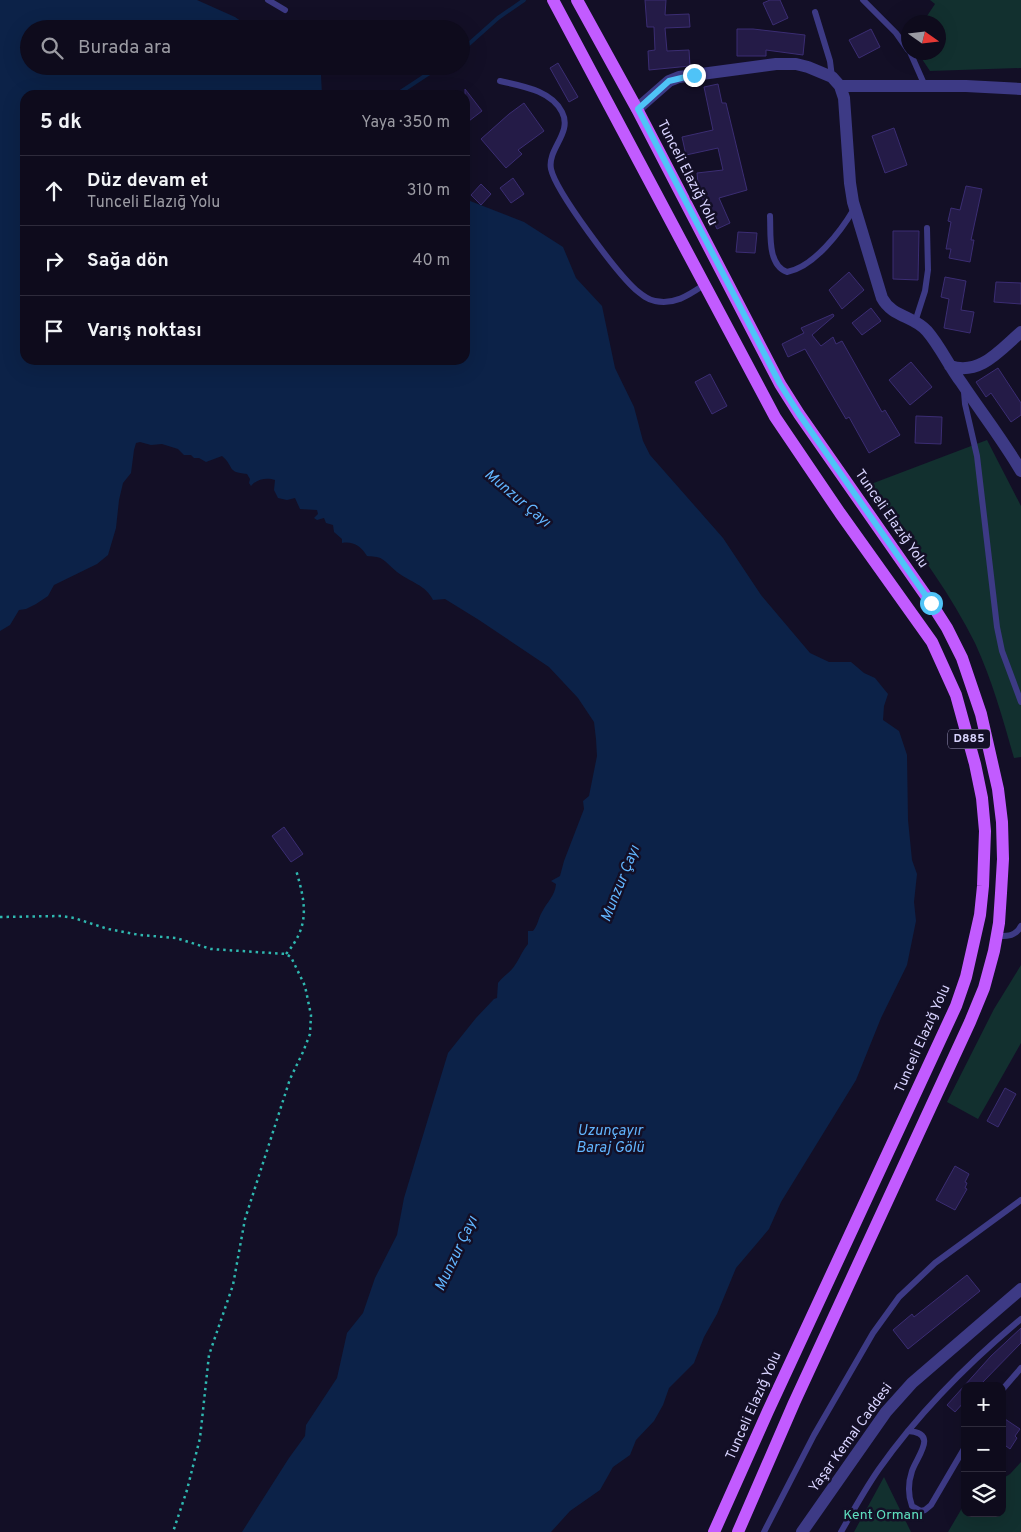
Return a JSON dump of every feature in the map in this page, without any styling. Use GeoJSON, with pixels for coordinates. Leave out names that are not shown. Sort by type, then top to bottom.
{"type":"FeatureCollection","features":[{"type":"Feature","properties":{"kind":"main road","name":"Tunceli Elazığ Yolu"},"geometry":{"type":"LineString","coordinates":[[554,0],[774,417],[932,642],[956,695],[966,728],[982,798],[986,831],[980,915],[966,977],[956,1006],[714,1532]]}},
{"type":"Feature","properties":{"kind":"main road","name":"Tunceli Elazığ Yolu"},"geometry":{"type":"LineString","coordinates":[[577,0],[638,109],[780,384],[947,628],[972,682],[988,742],[998,789],[1002,822],[1002,894],[999,923],[984,988],[794,1403],[738,1532]]}},
{"type":"Feature","properties":{"kind":"street"},"geometry":{"type":"LineString","coordinates":[[638,109],[669,81],[686,76],[785,63],[808,66],[836,81],[1021,90]]}},
{"type":"Feature","properties":{"kind":"street"},"geometry":{"type":"LineString","coordinates":[[836,81],[845,107],[850,183],[854,208],[885,304],[894,312],[916,322],[928,333],[996,431],[1021,471]]}},
{"type":"Feature","properties":{"kind":"street"},"geometry":{"type":"LineString","coordinates":[[950,366],[963,369],[977,367],[992,357],[1021,332]]}},
{"type":"Feature","properties":{"kind":"street","name":"Yaşar Kemal Caddesi"},"geometry":{"type":"LineString","coordinates":[[802,1532],[899,1396],[919,1376],[1021,1289]]}},
{"type":"Feature","properties":{"kind":"lane"},"geometry":{"type":"LineString","coordinates":[[268,0],[285,10]]}},
{"type":"Feature","properties":{"kind":"lane"},"geometry":{"type":"LineString","coordinates":[[863,0],[901,40]]}},
{"type":"Feature","properties":{"kind":"lane"},"geometry":{"type":"LineString","coordinates":[[815,12],[836,81]]}},
{"type":"Feature","properties":{"kind":"lane"},"geometry":{"type":"LineString","coordinates":[[913,60],[925,86]]}},
{"type":"Feature","properties":{"kind":"lane"},"geometry":{"type":"LineString","coordinates":[[500,81],[542,94],[557,104],[563,113],[564,128],[550,163],[552,172],[579,217],[617,270],[634,289],[654,301],[666,302],[684,298],[704,285]]}},
{"type":"Feature","properties":{"kind":"lane"},"geometry":{"type":"LineString","coordinates":[[770,216],[772,253],[779,267],[787,272],[797,268],[822,251],[844,225],[854,208]]}},
{"type":"Feature","properties":{"kind":"lane"},"geometry":{"type":"LineString","coordinates":[[916,322],[925,291],[928,270],[927,228]]}},
{"type":"Feature","properties":{"kind":"lane"},"geometry":{"type":"LineString","coordinates":[[964,387],[965,404],[977,456],[997,627],[1002,651],[1021,702]]}},
{"type":"Feature","properties":{"kind":"lane"},"geometry":{"type":"LineString","coordinates":[[996,936],[1011,936],[1021,926]]}},
{"type":"Feature","properties":{"kind":"lane"},"geometry":{"type":"LineString","coordinates":[[764,1532],[814,1435],[872,1333],[899,1296],[936,1263],[1021,1200]]}},
{"type":"Feature","properties":{"kind":"lane"},"geometry":{"type":"LineString","coordinates":[[841,1532],[877,1471],[908,1431],[936,1398],[974,1359],[1021,1319]]}},
{"type":"Feature","properties":{"kind":"lane"},"geometry":{"type":"LineString","coordinates":[[1006,1385],[1021,1368]]}},
{"type":"Feature","properties":{"kind":"lane"},"geometry":{"type":"LineString","coordinates":[[908,1431],[916,1431],[923,1436],[925,1441],[911,1473],[908,1493],[912,1506],[921,1511],[931,1505],[961,1454]]}},
{"type":"Feature","properties":{"kind":"path"},"geometry":{"type":"LineString","coordinates":[[286,954],[299,934],[304,919],[303,894],[296,870]]}},
{"type":"Feature","properties":{"kind":"path"},"geometry":{"type":"LineString","coordinates":[[0,917],[54,916],[74,918],[108,929],[140,936],[176,938],[212,949],[286,954],[291,957],[305,986],[311,1015],[310,1034],[304,1052],[290,1079],[245,1218],[232,1285],[208,1355],[200,1438],[187,1490],[173,1532]]}},
{"type":"Feature","properties":{"kind":"green space"},"geometry":{"type":"Polygon","coordinates":[[[930,0],[1021,0],[1021,68],[930,71],[923,60],[946,60],[946,15],[928,15],[935,4],[930,0]]]}},
{"type":"Feature","properties":{"kind":"green space"},"geometry":{"type":"Polygon","coordinates":[[[987,440],[1021,506],[1021,757],[1014,758],[992,685],[975,643],[952,602],[926,562],[871,484],[987,440]]]}},
{"type":"Feature","properties":{"kind":"green space"},"geometry":{"type":"Polygon","coordinates":[[[1021,965],[1021,1043],[978,1119],[947,1102],[994,1009],[1021,965]]]}},
{"type":"Feature","properties":{"kind":"green space","name":"Kent Ormanı"},"geometry":{"type":"Polygon","coordinates":[[[1021,1462],[1021,1532],[948,1532],[961,1510],[961,1517],[1006,1517],[1006,1476],[1021,1462]]]}},
{"type":"Feature","properties":{"kind":"green space","name":"Kent Ormanı"},"geometry":{"type":"Polygon","coordinates":[[[884,1477],[911,1532],[854,1532],[884,1477]]]}},
{"type":"Feature","properties":{"kind":"water","name":"Uzunçayır Baraj Gölü"},"geometry":{"type":"Polygon","coordinates":[[[0,0],[197,0],[239,20],[20,20],[20,75],[321,75],[322,90],[20,90],[20,365],[470,365],[470,201],[524,222],[563,247],[576,278],[602,306],[615,368],[634,407],[643,441],[650,455],[723,538],[761,595],[810,653],[829,662],[851,662],[864,673],[875,678],[888,694],[884,706],[883,720],[899,731],[907,755],[908,820],[912,860],[917,874],[914,902],[916,921],[907,965],[881,1018],[856,1080],[781,1202],[769,1229],[736,1268],[694,1363],[669,1388],[663,1405],[654,1421],[636,1440],[630,1455],[613,1467],[600,1490],[570,1511],[551,1532],[242,1532],[305,1436],[306,1425],[337,1378],[347,1333],[363,1313],[375,1278],[397,1235],[404,1198],[448,1053],[476,1018],[497,998],[498,983],[517,962],[528,944],[528,931],[535,929],[542,912],[554,892],[556,884],[551,881],[560,876],[584,809],[583,801],[589,796],[597,756],[594,722],[578,698],[549,667],[445,599],[433,600],[422,587],[397,572],[382,559],[367,556],[362,549],[353,544],[342,543],[342,539],[334,532],[333,525],[326,523],[324,518],[317,520],[314,518],[318,514],[317,510],[300,509],[295,498],[287,500],[278,498],[274,490],[275,480],[262,479],[251,486],[247,474],[233,470],[222,456],[206,462],[191,455],[184,455],[178,449],[162,444],[136,443],[131,473],[123,483],[116,528],[108,555],[97,564],[54,585],[48,596],[26,609],[19,610],[10,625],[0,631],[0,0]]]}},
{"type":"Feature","properties":{"kind":"building"},"geometry":{"type":"Polygon","coordinates":[[[645,0],[666,0],[665,15],[689,14],[690,27],[665,28],[667,51],[689,50],[690,66],[649,70],[648,51],[655,50],[654,27],[647,27],[645,0]]]}},
{"type":"Feature","properties":{"kind":"building"},"geometry":{"type":"Polygon","coordinates":[[[770,0],[780,0],[788,18],[773,25],[763,3],[770,0]]]}},
{"type":"Feature","properties":{"kind":"building"},"geometry":{"type":"Polygon","coordinates":[[[737,29],[805,35],[803,55],[766,50],[766,56],[737,56],[737,29]]]}},
{"type":"Feature","properties":{"kind":"building"},"geometry":{"type":"Polygon","coordinates":[[[871,29],[880,47],[859,58],[849,40],[871,29]]]}},
{"type":"Feature","properties":{"kind":"building"},"geometry":{"type":"Polygon","coordinates":[[[558,63],[578,97],[569,102],[550,68],[558,63]]]}},
{"type":"Feature","properties":{"kind":"building"},"geometry":{"type":"Polygon","coordinates":[[[718,84],[722,103],[726,103],[747,190],[719,198],[730,223],[717,229],[699,193],[697,173],[723,170],[718,148],[686,155],[682,137],[713,130],[704,87],[718,84]]]}},
{"type":"Feature","properties":{"kind":"building"},"geometry":{"type":"Polygon","coordinates":[[[470,95],[482,111],[470,120],[470,95]]]}},
{"type":"Feature","properties":{"kind":"building"},"geometry":{"type":"Polygon","coordinates":[[[524,103],[544,131],[518,150],[522,154],[506,168],[481,139],[524,103]]]}},
{"type":"Feature","properties":{"kind":"building"},"geometry":{"type":"Polygon","coordinates":[[[894,128],[907,165],[885,173],[872,136],[894,128]]]}},
{"type":"Feature","properties":{"kind":"building"},"geometry":{"type":"Polygon","coordinates":[[[513,178],[524,194],[511,203],[500,188],[513,178]]]}},
{"type":"Feature","properties":{"kind":"building"},"geometry":{"type":"Polygon","coordinates":[[[481,184],[491,194],[481,205],[471,195],[481,184]]]}},
{"type":"Feature","properties":{"kind":"building"},"geometry":{"type":"Polygon","coordinates":[[[966,186],[982,189],[971,240],[974,240],[970,262],[949,258],[951,249],[946,249],[951,222],[948,221],[951,208],[960,210],[966,186]]]}},
{"type":"Feature","properties":{"kind":"building"},"geometry":{"type":"Polygon","coordinates":[[[893,231],[919,231],[918,280],[893,279],[893,231]]]}},
{"type":"Feature","properties":{"kind":"building"},"geometry":{"type":"Polygon","coordinates":[[[738,232],[757,233],[755,253],[736,252],[738,232]]]}},
{"type":"Feature","properties":{"kind":"building"},"geometry":{"type":"Polygon","coordinates":[[[849,272],[864,290],[842,309],[829,290],[849,272]]]}},
{"type":"Feature","properties":{"kind":"building"},"geometry":{"type":"Polygon","coordinates":[[[945,277],[966,281],[961,310],[974,312],[970,333],[944,328],[949,299],[941,297],[945,277]]]}},
{"type":"Feature","properties":{"kind":"building"},"geometry":{"type":"Polygon","coordinates":[[[996,282],[1021,283],[1021,304],[994,302],[996,282]]]}},
{"type":"Feature","properties":{"kind":"building"},"geometry":{"type":"Polygon","coordinates":[[[871,308],[881,321],[862,335],[852,323],[871,308]]]}},
{"type":"Feature","properties":{"kind":"building"},"geometry":{"type":"Polygon","coordinates":[[[833,314],[834,316],[812,335],[821,346],[833,337],[836,344],[842,341],[882,412],[885,410],[900,435],[869,453],[849,417],[846,419],[805,349],[788,357],[782,344],[804,333],[801,328],[833,314]]]}},
{"type":"Feature","properties":{"kind":"building"},"geometry":{"type":"Polygon","coordinates":[[[911,362],[932,387],[910,405],[889,380],[911,362]]]}},
{"type":"Feature","properties":{"kind":"building"},"geometry":{"type":"Polygon","coordinates":[[[998,368],[1021,403],[1021,415],[1011,422],[991,393],[986,397],[976,382],[998,368]]]}},
{"type":"Feature","properties":{"kind":"building"},"geometry":{"type":"Polygon","coordinates":[[[710,374],[727,406],[712,414],[695,382],[710,374]]]}},
{"type":"Feature","properties":{"kind":"building"},"geometry":{"type":"Polygon","coordinates":[[[916,416],[942,417],[941,444],[915,443],[916,416]]]}},
{"type":"Feature","properties":{"kind":"building"},"geometry":{"type":"Polygon","coordinates":[[[284,827],[303,854],[291,862],[272,836],[284,827]]]}},
{"type":"Feature","properties":{"kind":"building"},"geometry":{"type":"Polygon","coordinates":[[[1005,1088],[1016,1094],[998,1127],[987,1121],[1005,1088]]]}},
{"type":"Feature","properties":{"kind":"building"},"geometry":{"type":"Polygon","coordinates":[[[955,1166],[969,1174],[965,1182],[967,1183],[965,1188],[967,1189],[955,1210],[936,1200],[955,1166]]]}},
{"type":"Feature","properties":{"kind":"building"},"geometry":{"type":"Polygon","coordinates":[[[967,1275],[980,1291],[908,1349],[893,1330],[912,1314],[914,1317],[967,1275]]]}},
{"type":"Feature","properties":{"kind":"building"},"geometry":{"type":"Polygon","coordinates":[[[1021,1328],[1021,1343],[983,1382],[968,1382],[991,1356],[1021,1328]]]}},
{"type":"Feature","properties":{"kind":"building"},"geometry":{"type":"Polygon","coordinates":[[[961,1389],[961,1405],[955,1412],[947,1405],[961,1389]]]}},
{"type":"Feature","properties":{"kind":"building"},"geometry":{"type":"Polygon","coordinates":[[[1006,1420],[1020,1429],[1010,1449],[1006,1446],[1006,1420]]]}},
{"type":"Feature","properties":{"kind":"waterway"},"geometry":{"type":"LineString","coordinates":[[470,43],[498,18],[524,0]]}},
{"type":"Feature","properties":{"kind":"waterway"},"geometry":{"type":"LineString","coordinates":[[404,90],[426,75]]}},
{"type":"Feature","properties":{"kind":"route"},"geometry":{"type":"LineString","coordinates":[[694,75],[679,77],[669,81],[638,109],[780,384],[931,603]]}},
{"type":"Feature","properties":{"kind":"water label","name":"Munzur Çayı"},"geometry":{"type":"Point","coordinates":[517,499]}},
{"type":"Feature","properties":{"kind":"water label","name":"Munzur Çayı"},"geometry":{"type":"Point","coordinates":[621,884]}},
{"type":"Feature","properties":{"kind":"water label","name":"Munzur Çayı"},"geometry":{"type":"Point","coordinates":[457,1254]}}]}
